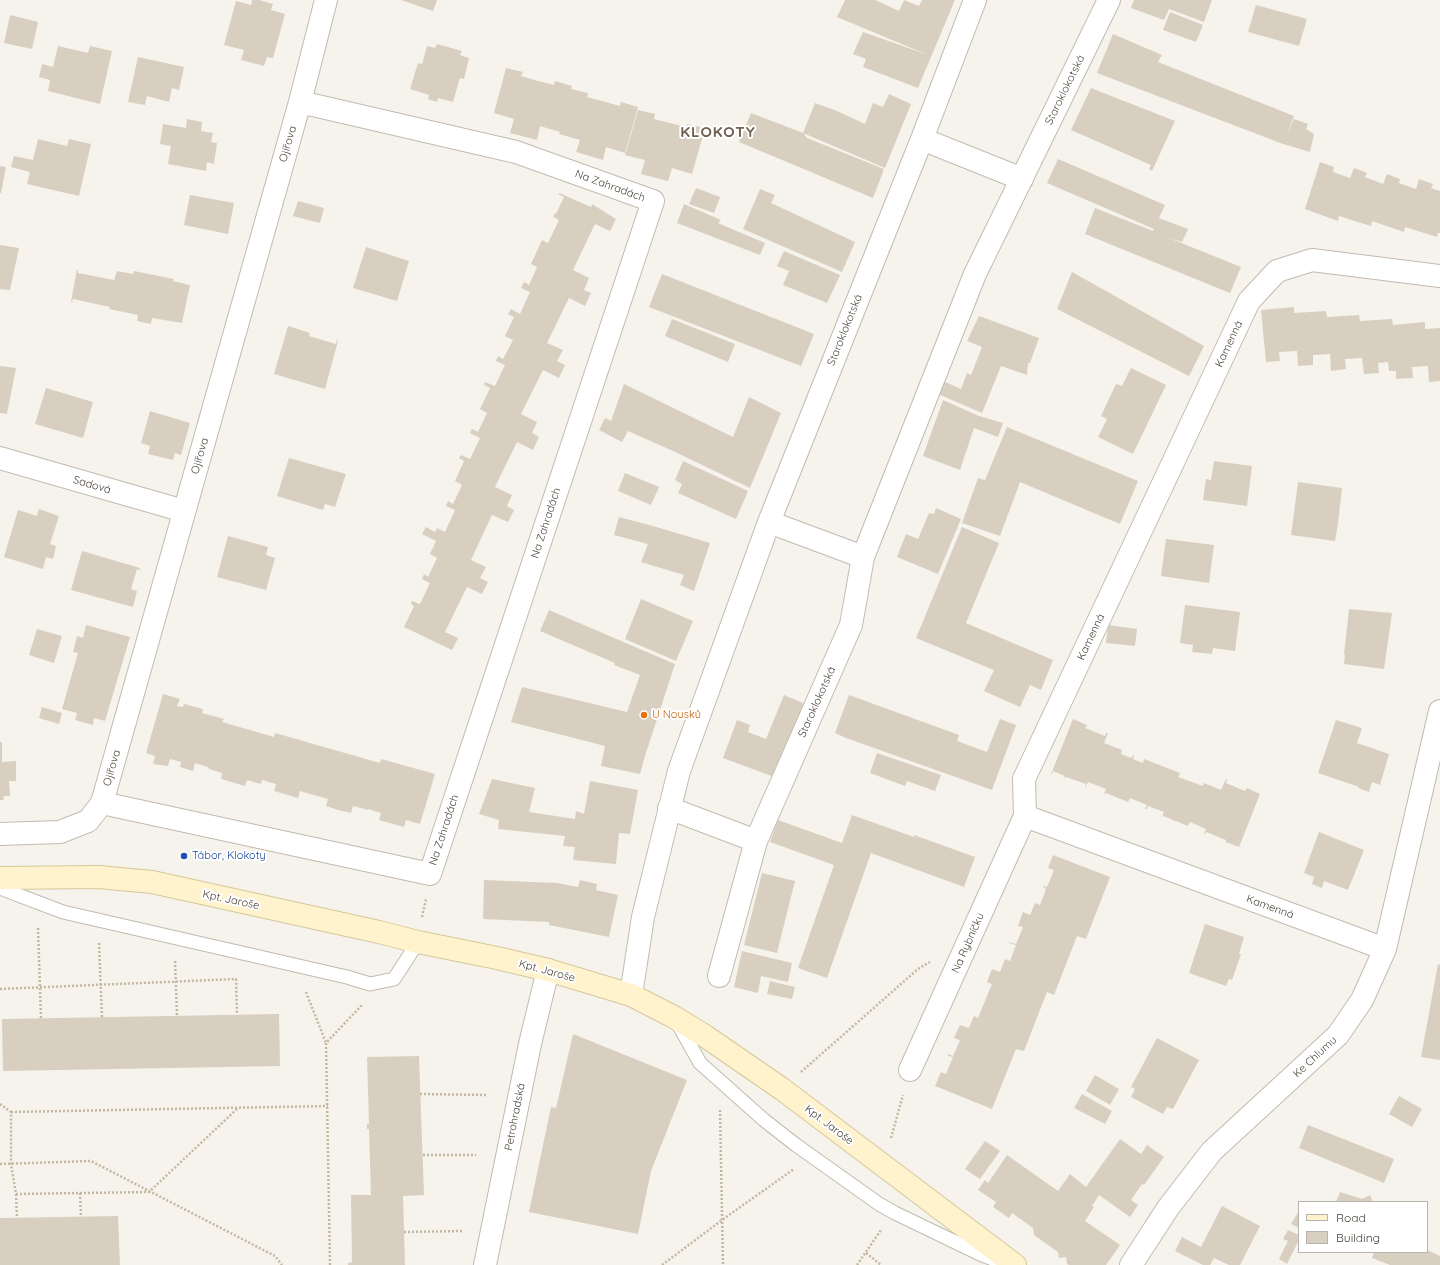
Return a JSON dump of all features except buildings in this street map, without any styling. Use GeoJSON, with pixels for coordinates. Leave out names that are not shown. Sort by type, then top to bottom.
{"type":"FeatureCollection","features":[{"type":"Feature","properties":{"kind":"street","name":"Ojířova"},"geometry":{"type":"LineString","coordinates":[[0,834],[60,832],[88,821],[102,803],[300,102],[326,0]]}},
{"type":"Feature","properties":{"kind":"street","name":"Staroklokotská"},"geometry":{"type":"LineString","coordinates":[[631,995],[643,917],[678,771],[769,522],[922,139],[975,0]]}},
{"type":"Feature","properties":{"kind":"street","name":"Staroklokotská"},"geometry":{"type":"LineString","coordinates":[[719,976],[756,841],[851,625],[863,557],[975,274],[1109,0]]}},
{"type":"Feature","properties":{"kind":"street","name":"Na Zahradách"},"geometry":{"type":"LineString","coordinates":[[102,803],[430,874],[653,201],[516,152],[300,102]]}},
{"type":"Feature","properties":{"kind":"street"},"geometry":{"type":"LineString","coordinates":[[922,139],[1022,179]]}},
{"type":"Feature","properties":{"kind":"street","name":"Kamenná"},"geometry":{"type":"LineString","coordinates":[[1385,949],[1025,816],[1024,779],[1249,301],[1277,271],[1312,260],[1440,276]]}},
{"type":"Feature","properties":{"kind":"street","name":"Sadová"},"geometry":{"type":"LineString","coordinates":[[0,458],[184,511]]}},
{"type":"Feature","properties":{"kind":"street"},"geometry":{"type":"LineString","coordinates":[[769,522],[863,557]]}},
{"type":"Feature","properties":{"kind":"street","name":"Ke Chlumu"},"geometry":{"type":"LineString","coordinates":[[1131,1265],[1168,1208],[1212,1151],[1338,1036],[1362,1000],[1385,949],[1440,710]]}},
{"type":"Feature","properties":{"kind":"street"},"geometry":{"type":"LineString","coordinates":[[669,808],[756,841]]}},
{"type":"Feature","properties":{"kind":"street","name":"Na Rybníčku"},"geometry":{"type":"LineString","coordinates":[[910,1070],[1025,816]]}},
{"type":"Feature","properties":{"kind":"street","name":"Kpt. Jaroše"},"geometry":{"type":"LineString","coordinates":[[0,878],[99,877],[152,882],[548,970],[631,995],[674,1017],[706,1036],[782,1089],[1015,1265]]}},
{"type":"Feature","properties":{"kind":"street","name":"Petrohradská"},"geometry":{"type":"LineString","coordinates":[[485,1265],[530,1044],[548,970]]}},
{"type":"Feature","properties":{"kind":"lane"},"geometry":{"type":"LineString","coordinates":[[0,888],[63,912],[347,977],[370,984],[394,979],[418,942]]}},
{"type":"Feature","properties":{"kind":"lane"},"geometry":{"type":"LineString","coordinates":[[674,1017],[700,1063],[764,1120],[796,1145],[879,1204],[896,1214],[982,1255],[1011,1265]]}},
{"type":"Feature","properties":{"kind":"path"},"geometry":{"type":"LineString","coordinates":[[418,942],[430,874]]}},
{"type":"Feature","properties":{"kind":"path"},"geometry":{"type":"LineString","coordinates":[[38,928],[41,1018]]}},
{"type":"Feature","properties":{"kind":"path"},"geometry":{"type":"LineString","coordinates":[[99,943],[102,1017]]}},
{"type":"Feature","properties":{"kind":"path"},"geometry":{"type":"LineString","coordinates":[[175,961],[177,1015]]}},
{"type":"Feature","properties":{"kind":"path"},"geometry":{"type":"LineString","coordinates":[[782,1089],[918,968],[931,962]]}},
{"type":"Feature","properties":{"kind":"path"},"geometry":{"type":"LineString","coordinates":[[0,989],[236,979],[237,1014]]}},
{"type":"Feature","properties":{"kind":"path"},"geometry":{"type":"LineString","coordinates":[[306,992],[326,1043],[330,1265]]}},
{"type":"Feature","properties":{"kind":"path"},"geometry":{"type":"LineString","coordinates":[[326,1043],[362,1005]]}},
{"type":"Feature","properties":{"kind":"path"},"geometry":{"type":"LineString","coordinates":[[883,1166],[910,1070]]}},
{"type":"Feature","properties":{"kind":"path"},"geometry":{"type":"LineString","coordinates":[[420,1094],[488,1095]]}},
{"type":"Feature","properties":{"kind":"path"},"geometry":{"type":"LineString","coordinates":[[0,1104],[11,1112],[328,1106]]}},
{"type":"Feature","properties":{"kind":"path"},"geometry":{"type":"LineString","coordinates":[[16,1194],[149,1192],[238,1108]]}},
{"type":"Feature","properties":{"kind":"path"},"geometry":{"type":"LineString","coordinates":[[720,1109],[723,1265]]}},
{"type":"Feature","properties":{"kind":"path"},"geometry":{"type":"LineString","coordinates":[[11,1112],[11,1164],[16,1194],[17,1218]]}},
{"type":"Feature","properties":{"kind":"path"},"geometry":{"type":"LineString","coordinates":[[423,1155],[476,1155]]}},
{"type":"Feature","properties":{"kind":"path"},"geometry":{"type":"LineString","coordinates":[[0,1164],[91,1161],[275,1256],[282,1265]]}},
{"type":"Feature","properties":{"kind":"path"},"geometry":{"type":"LineString","coordinates":[[662,1265],[722,1220],[800,1165]]}},
{"type":"Feature","properties":{"kind":"path"},"geometry":{"type":"LineString","coordinates":[[80,1193],[81,1217]]}},
{"type":"Feature","properties":{"kind":"path"},"geometry":{"type":"LineString","coordinates":[[857,1265],[885,1224]]}},
{"type":"Feature","properties":{"kind":"path"},"geometry":{"type":"LineString","coordinates":[[404,1232],[462,1231]]}},
{"type":"Feature","properties":{"kind":"path"},"geometry":{"type":"LineString","coordinates":[[866,1253],[881,1265]]}},
{"type":"Feature","properties":{"kind":"place","name":"U Nousků"},"geometry":{"type":"Point","coordinates":[644,715]}},
{"type":"Feature","properties":{"kind":"place","name":"Tábor, Klokoty"},"geometry":{"type":"Point","coordinates":[184,856]}},
{"type":"Feature","properties":{"kind":"district","name":"KLOKOTY"},"geometry":{"type":"Point","coordinates":[718,132]}}]}
